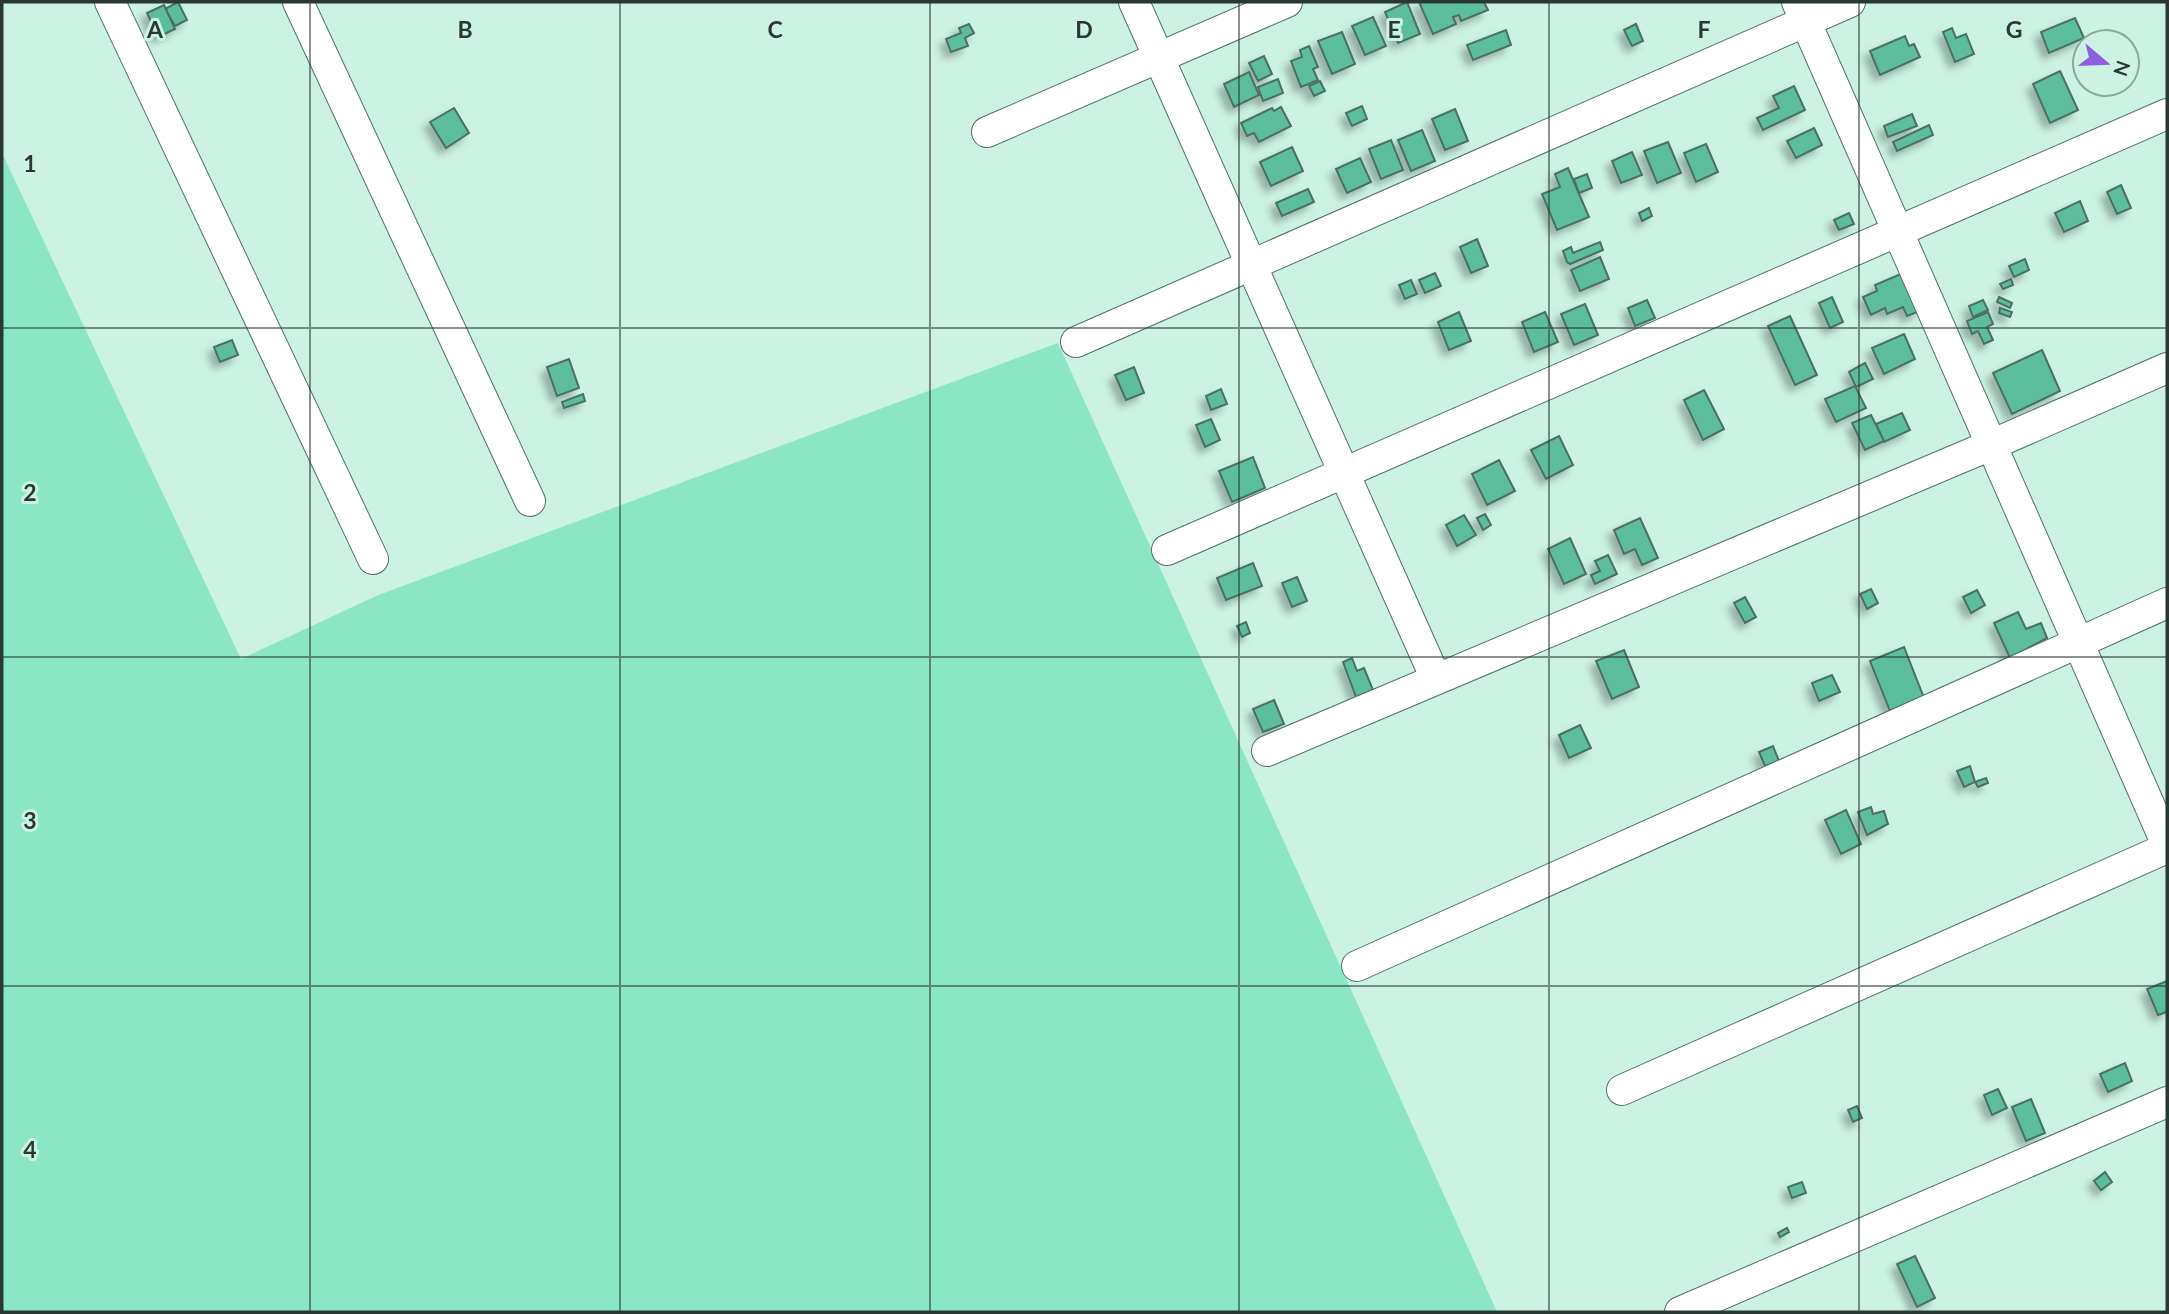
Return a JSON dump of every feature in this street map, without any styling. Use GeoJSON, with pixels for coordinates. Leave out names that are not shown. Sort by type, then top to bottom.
{"type":"FeatureCollection","features":[{"type":"Feature","properties":{"kind":"street"},"geometry":{"type":"LineString","coordinates":[[110,2],[373,559]]}},
{"type":"Feature","properties":{"kind":"street"},"geometry":{"type":"LineString","coordinates":[[298,2],[530,501]]}},
{"type":"Feature","properties":{"kind":"street"},"geometry":{"type":"LineString","coordinates":[[1134,2],[1436,680]]}},
{"type":"Feature","properties":{"kind":"street"},"geometry":{"type":"LineString","coordinates":[[986,132],[1287,2]]}},
{"type":"Feature","properties":{"kind":"street"},"geometry":{"type":"LineString","coordinates":[[1076,342],[1251,265],[1801,11],[1850,2]]}},
{"type":"Feature","properties":{"kind":"street"},"geometry":{"type":"LineString","coordinates":[[1622,1090],[2167,846],[1801,11]]}},
{"type":"Feature","properties":{"kind":"street"},"geometry":{"type":"LineString","coordinates":[[1167,550],[2167,114]]}},
{"type":"Feature","properties":{"kind":"street"},"geometry":{"type":"LineString","coordinates":[[1267,751],[2167,369]]}},
{"type":"Feature","properties":{"kind":"street"},"geometry":{"type":"LineString","coordinates":[[1357,966],[2167,603]]}},
{"type":"Feature","properties":{"kind":"street"},"geometry":{"type":"LineString","coordinates":[[1681,1312],[2167,1102]]}},
{"type":"Feature","properties":{"kind":"green space"},"geometry":{"type":"Polygon","coordinates":[[[2,153],[241,659],[376,596],[1058,343],[1497,1312],[2,1312],[2,153]]]}},
{"type":"Feature","properties":{"kind":"building"},"geometry":{"type":"Polygon","coordinates":[[[178,2],[187,20],[175,26],[165,9],[178,2]]]}},
{"type":"Feature","properties":{"kind":"building"},"geometry":{"type":"Polygon","coordinates":[[[1407,2],[1420,34],[1398,43],[1385,12],[1407,2]]]}},
{"type":"Feature","properties":{"kind":"building"},"geometry":{"type":"Polygon","coordinates":[[[1419,2],[1484,2],[1488,10],[1461,21],[1459,15],[1453,17],[1456,24],[1433,34],[1419,2]]]}},
{"type":"Feature","properties":{"kind":"building"},"geometry":{"type":"Polygon","coordinates":[[[164,5],[175,29],[158,37],[147,13],[164,5]]]}},
{"type":"Feature","properties":{"kind":"building"},"geometry":{"type":"Polygon","coordinates":[[[1373,17],[1386,46],[1365,55],[1352,26],[1373,17]]]}},
{"type":"Feature","properties":{"kind":"building"},"geometry":{"type":"Polygon","coordinates":[[[2075,18],[2080,28],[2071,28],[2071,44],[2049,53],[2041,32],[2075,18]]]}},
{"type":"Feature","properties":{"kind":"building"},"geometry":{"type":"Polygon","coordinates":[[[969,24],[974,33],[965,38],[968,46],[951,52],[946,39],[961,33],[959,28],[969,24]]]}},
{"type":"Feature","properties":{"kind":"building"},"geometry":{"type":"Polygon","coordinates":[[[1636,24],[1643,41],[1632,46],[1624,30],[1636,24]]]}},
{"type":"Feature","properties":{"kind":"building"},"geometry":{"type":"Polygon","coordinates":[[[1952,28],[1956,38],[1966,34],[1974,54],[1955,62],[1943,32],[1952,28]]]}},
{"type":"Feature","properties":{"kind":"building"},"geometry":{"type":"Polygon","coordinates":[[[1506,30],[1511,45],[1473,60],[1467,45],[1506,30]]]}},
{"type":"Feature","properties":{"kind":"building"},"geometry":{"type":"Polygon","coordinates":[[[1342,32],[1355,64],[1332,74],[1318,41],[1342,32]]]}},
{"type":"Feature","properties":{"kind":"building"},"geometry":{"type":"Polygon","coordinates":[[[1905,36],[1909,46],[1914,44],[1920,57],[1880,75],[1870,51],[1905,36]]]}},
{"type":"Feature","properties":{"kind":"building"},"geometry":{"type":"Polygon","coordinates":[[[1309,46],[1318,67],[1313,69],[1318,80],[1301,87],[1291,61],[1302,57],[1300,50],[1309,46]]]}},
{"type":"Feature","properties":{"kind":"building"},"geometry":{"type":"Polygon","coordinates":[[[1264,56],[1272,74],[1258,81],[1249,63],[1264,56]]]}},
{"type":"Feature","properties":{"kind":"building"},"geometry":{"type":"Polygon","coordinates":[[[2060,71],[2078,110],[2050,123],[2033,84],[2060,71]]]}},
{"type":"Feature","properties":{"kind":"building"},"geometry":{"type":"Polygon","coordinates":[[[1249,72],[1259,95],[1234,107],[1224,84],[1249,72]]]}},
{"type":"Feature","properties":{"kind":"building"},"geometry":{"type":"Polygon","coordinates":[[[1278,79],[1283,93],[1263,101],[1258,87],[1278,79]]]}},
{"type":"Feature","properties":{"kind":"building"},"geometry":{"type":"Polygon","coordinates":[[[1320,81],[1325,91],[1314,96],[1309,86],[1320,81]]]}},
{"type":"Feature","properties":{"kind":"building"},"geometry":{"type":"Polygon","coordinates":[[[1794,86],[1805,110],[1763,130],[1757,118],[1779,108],[1773,96],[1794,86]]]}},
{"type":"Feature","properties":{"kind":"building"},"geometry":{"type":"Polygon","coordinates":[[[1362,106],[1367,119],[1352,126],[1346,113],[1362,106]]]}},
{"type":"Feature","properties":{"kind":"building"},"geometry":{"type":"Polygon","coordinates":[[[1281,107],[1291,126],[1259,142],[1254,133],[1247,136],[1241,123],[1272,108],[1274,111],[1281,107]]]}},
{"type":"Feature","properties":{"kind":"building"},"geometry":{"type":"Polygon","coordinates":[[[454,108],[469,133],[446,148],[430,122],[454,108]]]}},
{"type":"Feature","properties":{"kind":"building"},"geometry":{"type":"Polygon","coordinates":[[[1455,109],[1468,141],[1445,150],[1432,119],[1455,109]]]}},
{"type":"Feature","properties":{"kind":"building"},"geometry":{"type":"Polygon","coordinates":[[[1912,114],[1917,126],[1888,137],[1884,126],[1912,114]]]}},
{"type":"Feature","properties":{"kind":"building"},"geometry":{"type":"Polygon","coordinates":[[[1929,125],[1933,135],[1897,151],[1893,142],[1929,125]]]}},
{"type":"Feature","properties":{"kind":"building"},"geometry":{"type":"Polygon","coordinates":[[[1814,128],[1822,145],[1796,158],[1787,141],[1814,128]]]}},
{"type":"Feature","properties":{"kind":"building"},"geometry":{"type":"Polygon","coordinates":[[[1422,130],[1435,161],[1411,171],[1398,140],[1422,130]]]}},
{"type":"Feature","properties":{"kind":"building"},"geometry":{"type":"Polygon","coordinates":[[[1391,140],[1403,170],[1381,179],[1369,149],[1391,140]]]}},
{"type":"Feature","properties":{"kind":"building"},"geometry":{"type":"Polygon","coordinates":[[[1668,142],[1681,173],[1657,183],[1644,151],[1668,142]]]}},
{"type":"Feature","properties":{"kind":"building"},"geometry":{"type":"Polygon","coordinates":[[[1706,144],[1718,172],[1696,182],[1684,153],[1706,144]]]}},
{"type":"Feature","properties":{"kind":"building"},"geometry":{"type":"Polygon","coordinates":[[[1292,147],[1303,171],[1271,186],[1260,162],[1292,147]]]}},
{"type":"Feature","properties":{"kind":"building"},"geometry":{"type":"Polygon","coordinates":[[[1632,152],[1642,175],[1621,183],[1612,161],[1632,152]]]}},
{"type":"Feature","properties":{"kind":"building"},"geometry":{"type":"Polygon","coordinates":[[[1360,158],[1371,182],[1347,193],[1336,169],[1360,158]]]}},
{"type":"Feature","properties":{"kind":"building"},"geometry":{"type":"Polygon","coordinates":[[[1568,168],[1589,217],[1557,230],[1542,194],[1560,187],[1555,174],[1568,168]]]}},
{"type":"Feature","properties":{"kind":"building"},"geometry":{"type":"Polygon","coordinates":[[[1587,174],[1592,188],[1579,193],[1574,179],[1587,174]]]}},
{"type":"Feature","properties":{"kind":"building"},"geometry":{"type":"Polygon","coordinates":[[[2121,185],[2131,208],[2117,214],[2107,192],[2121,185]]]}},
{"type":"Feature","properties":{"kind":"building"},"geometry":{"type":"Polygon","coordinates":[[[1308,189],[1314,202],[1282,216],[1276,203],[1308,189]]]}},
{"type":"Feature","properties":{"kind":"building"},"geometry":{"type":"Polygon","coordinates":[[[2080,201],[2088,221],[2064,232],[2055,213],[2080,201]]]}},
{"type":"Feature","properties":{"kind":"building"},"geometry":{"type":"Polygon","coordinates":[[[1649,208],[1652,216],[1642,221],[1639,213],[1649,208]]]}},
{"type":"Feature","properties":{"kind":"building"},"geometry":{"type":"Polygon","coordinates":[[[1849,213],[1854,224],[1839,230],[1834,220],[1849,213]]]}},
{"type":"Feature","properties":{"kind":"building"},"geometry":{"type":"Polygon","coordinates":[[[1477,239],[1488,266],[1471,273],[1460,247],[1477,239]]]}},
{"type":"Feature","properties":{"kind":"building"},"geometry":{"type":"Polygon","coordinates":[[[1600,242],[1603,250],[1570,264],[1567,262],[1563,251],[1571,247],[1573,253],[1600,242]]]}},
{"type":"Feature","properties":{"kind":"building"},"geometry":{"type":"Polygon","coordinates":[[[1600,257],[1609,279],[1580,291],[1571,270],[1600,257]]]}},
{"type":"Feature","properties":{"kind":"building"},"geometry":{"type":"Polygon","coordinates":[[[2025,259],[2029,270],[2014,277],[2009,266],[2025,259]]]}},
{"type":"Feature","properties":{"kind":"building"},"geometry":{"type":"Polygon","coordinates":[[[1435,273],[1441,286],[1425,293],[1419,280],[1435,273]]]}},
{"type":"Feature","properties":{"kind":"building"},"geometry":{"type":"Polygon","coordinates":[[[1903,273],[1920,311],[1907,316],[1903,307],[1887,314],[1885,308],[1871,315],[1863,297],[1877,291],[1875,285],[1903,273]]]}},
{"type":"Feature","properties":{"kind":"building"},"geometry":{"type":"Polygon","coordinates":[[[2011,279],[2013,285],[2003,289],[2000,284],[2011,279]]]}},
{"type":"Feature","properties":{"kind":"building"},"geometry":{"type":"Polygon","coordinates":[[[1411,280],[1417,294],[1405,299],[1399,285],[1411,280]]]}},
{"type":"Feature","properties":{"kind":"building"},"geometry":{"type":"Polygon","coordinates":[[[1832,297],[1843,322],[1830,328],[1819,303],[1832,297]]]}},
{"type":"Feature","properties":{"kind":"building"},"geometry":{"type":"Polygon","coordinates":[[[1999,297],[2012,303],[2010,308],[1997,302],[1999,297]]]}},
{"type":"Feature","properties":{"kind":"building"},"geometry":{"type":"Polygon","coordinates":[[[1647,300],[1655,318],[1635,326],[1628,308],[1647,300]]]}},
{"type":"Feature","properties":{"kind":"building"},"geometry":{"type":"Polygon","coordinates":[[[1983,300],[1988,310],[1973,317],[1969,306],[1983,300]]]}},
{"type":"Feature","properties":{"kind":"building"},"geometry":{"type":"Polygon","coordinates":[[[1585,304],[1598,335],[1574,345],[1561,314],[1585,304]]]}},
{"type":"Feature","properties":{"kind":"building"},"geometry":{"type":"Polygon","coordinates":[[[2000,308],[2012,312],[2010,317],[1999,313],[2000,308]]]}},
{"type":"Feature","properties":{"kind":"building"},"geometry":{"type":"Polygon","coordinates":[[[1459,312],[1471,341],[1449,350],[1438,322],[1459,312]]]}},
{"type":"Feature","properties":{"kind":"building"},"geometry":{"type":"Polygon","coordinates":[[[1545,312],[1558,342],[1534,352],[1522,322],[1545,312]]]}},
{"type":"Feature","properties":{"kind":"building"},"geometry":{"type":"Polygon","coordinates":[[[1988,312],[1993,324],[1987,327],[1993,340],[1984,344],[1978,331],[1972,334],[1967,321],[1988,312]]]}},
{"type":"Feature","properties":{"kind":"building"},"geometry":{"type":"Polygon","coordinates":[[[1790,316],[1817,375],[1795,385],[1768,326],[1790,316]]]}},
{"type":"Feature","properties":{"kind":"building"},"geometry":{"type":"Polygon","coordinates":[[[1904,334],[1915,359],[1884,374],[1872,348],[1904,334]]]}},
{"type":"Feature","properties":{"kind":"building"},"geometry":{"type":"Polygon","coordinates":[[[232,340],[238,355],[220,362],[214,347],[232,340]]]}},
{"type":"Feature","properties":{"kind":"building"},"geometry":{"type":"Polygon","coordinates":[[[2042,350],[2060,391],[2012,414],[1993,373],[2042,350]]]}},
{"type":"Feature","properties":{"kind":"building"},"geometry":{"type":"Polygon","coordinates":[[[569,359],[579,388],[557,396],[547,367],[569,359]]]}},
{"type":"Feature","properties":{"kind":"building"},"geometry":{"type":"Polygon","coordinates":[[[1865,363],[1873,379],[1856,387],[1849,372],[1865,363]]]}},
{"type":"Feature","properties":{"kind":"building"},"geometry":{"type":"Polygon","coordinates":[[[1134,367],[1144,393],[1126,400],[1115,375],[1134,367]]]}},
{"type":"Feature","properties":{"kind":"building"},"geometry":{"type":"Polygon","coordinates":[[[1855,386],[1866,408],[1836,422],[1825,399],[1855,386]]]}},
{"type":"Feature","properties":{"kind":"building"},"geometry":{"type":"Polygon","coordinates":[[[1221,389],[1227,404],[1211,410],[1206,396],[1221,389]]]}},
{"type":"Feature","properties":{"kind":"building"},"geometry":{"type":"Polygon","coordinates":[[[1704,390],[1724,429],[1703,440],[1684,400],[1704,390]]]}},
{"type":"Feature","properties":{"kind":"building"},"geometry":{"type":"Polygon","coordinates":[[[583,394],[585,401],[564,408],[562,402],[583,394]]]}},
{"type":"Feature","properties":{"kind":"building"},"geometry":{"type":"Polygon","coordinates":[[[1902,413],[1910,430],[1884,442],[1876,424],[1902,413]]]}},
{"type":"Feature","properties":{"kind":"building"},"geometry":{"type":"Polygon","coordinates":[[[1871,415],[1884,441],[1865,450],[1852,423],[1871,415]]]}},
{"type":"Feature","properties":{"kind":"building"},"geometry":{"type":"Polygon","coordinates":[[[1211,419],[1220,440],[1205,447],[1196,425],[1211,419]]]}},
{"type":"Feature","properties":{"kind":"building"},"geometry":{"type":"Polygon","coordinates":[[[1559,436],[1573,465],[1546,479],[1531,450],[1559,436]]]}},
{"type":"Feature","properties":{"kind":"building"},"geometry":{"type":"Polygon","coordinates":[[[1253,457],[1265,488],[1232,502],[1219,471],[1253,457]]]}},
{"type":"Feature","properties":{"kind":"building"},"geometry":{"type":"Polygon","coordinates":[[[1499,460],[1515,491],[1487,505],[1472,474],[1499,460]]]}},
{"type":"Feature","properties":{"kind":"building"},"geometry":{"type":"Polygon","coordinates":[[[1485,514],[1491,525],[1483,530],[1477,518],[1485,514]]]}},
{"type":"Feature","properties":{"kind":"building"},"geometry":{"type":"Polygon","coordinates":[[[1464,515],[1476,535],[1457,546],[1446,525],[1464,515]]]}},
{"type":"Feature","properties":{"kind":"building"},"geometry":{"type":"Polygon","coordinates":[[[1640,518],[1658,558],[1642,565],[1635,549],[1624,554],[1614,530],[1640,518]]]}},
{"type":"Feature","properties":{"kind":"building"},"geometry":{"type":"Polygon","coordinates":[[[1570,538],[1586,574],[1564,584],[1548,549],[1570,538]]]}},
{"type":"Feature","properties":{"kind":"building"},"geometry":{"type":"Polygon","coordinates":[[[1608,555],[1617,574],[1595,584],[1591,575],[1600,571],[1595,561],[1608,555]]]}},
{"type":"Feature","properties":{"kind":"building"},"geometry":{"type":"Polygon","coordinates":[[[1253,563],[1262,586],[1226,600],[1217,578],[1253,563]]]}},
{"type":"Feature","properties":{"kind":"building"},"geometry":{"type":"Polygon","coordinates":[[[1297,577],[1307,601],[1292,607],[1282,583],[1297,577]]]}},
{"type":"Feature","properties":{"kind":"building"},"geometry":{"type":"Polygon","coordinates":[[[1871,589],[1878,603],[1867,609],[1860,594],[1871,589]]]}},
{"type":"Feature","properties":{"kind":"building"},"geometry":{"type":"Polygon","coordinates":[[[1977,590],[1985,605],[1971,613],[1963,597],[1977,590]]]}},
{"type":"Feature","properties":{"kind":"building"},"geometry":{"type":"Polygon","coordinates":[[[1745,597],[1756,617],[1745,623],[1734,603],[1745,597]]]}},
{"type":"Feature","properties":{"kind":"building"},"geometry":{"type":"Polygon","coordinates":[[[2018,612],[2026,629],[2041,623],[2047,638],[2010,658],[1994,623],[2018,612]]]}},
{"type":"Feature","properties":{"kind":"building"},"geometry":{"type":"Polygon","coordinates":[[[1246,622],[1250,633],[1242,637],[1237,626],[1246,622]]]}},
{"type":"Feature","properties":{"kind":"building"},"geometry":{"type":"Polygon","coordinates":[[[1904,647],[1924,698],[1890,711],[1870,661],[1904,647]]]}},
{"type":"Feature","properties":{"kind":"building"},"geometry":{"type":"Polygon","coordinates":[[[1624,650],[1639,687],[1612,699],[1596,661],[1624,650]]]}},
{"type":"Feature","properties":{"kind":"building"},"geometry":{"type":"Polygon","coordinates":[[[1352,658],[1357,671],[1364,668],[1373,690],[1356,697],[1343,662],[1352,658]]]}},
{"type":"Feature","properties":{"kind":"building"},"geometry":{"type":"Polygon","coordinates":[[[1832,675],[1840,692],[1819,701],[1812,683],[1832,675]]]}},
{"type":"Feature","properties":{"kind":"building"},"geometry":{"type":"Polygon","coordinates":[[[1274,700],[1284,724],[1263,732],[1253,709],[1274,700]]]}},
{"type":"Feature","properties":{"kind":"building"},"geometry":{"type":"Polygon","coordinates":[[[1580,725],[1591,748],[1569,758],[1559,735],[1580,725]]]}},
{"type":"Feature","properties":{"kind":"building"},"geometry":{"type":"Polygon","coordinates":[[[1773,746],[1779,761],[1765,766],[1759,752],[1773,746]]]}},
{"type":"Feature","properties":{"kind":"building"},"geometry":{"type":"Polygon","coordinates":[[[1970,766],[1975,782],[1964,787],[1957,771],[1970,766]]]}},
{"type":"Feature","properties":{"kind":"building"},"geometry":{"type":"Polygon","coordinates":[[[1986,778],[1988,783],[1978,787],[1975,782],[1986,778]]]}},
{"type":"Feature","properties":{"kind":"building"},"geometry":{"type":"Polygon","coordinates":[[[1871,807],[1873,814],[1884,811],[1888,824],[1867,835],[1858,812],[1871,807]]]}},
{"type":"Feature","properties":{"kind":"building"},"geometry":{"type":"Polygon","coordinates":[[[1846,810],[1861,844],[1841,854],[1825,820],[1846,810]]]}},
{"type":"Feature","properties":{"kind":"building"},"geometry":{"type":"Polygon","coordinates":[[[2167,981],[2167,1012],[2158,1015],[2147,989],[2167,981]]]}},
{"type":"Feature","properties":{"kind":"building"},"geometry":{"type":"Polygon","coordinates":[[[2125,1063],[2132,1081],[2108,1092],[2100,1074],[2125,1063]]]}},
{"type":"Feature","properties":{"kind":"building"},"geometry":{"type":"Polygon","coordinates":[[[1998,1089],[2007,1108],[1992,1115],[1984,1095],[1998,1089]]]}},
{"type":"Feature","properties":{"kind":"building"},"geometry":{"type":"Polygon","coordinates":[[[2031,1099],[2045,1133],[2026,1141],[2012,1107],[2031,1099]]]}},
{"type":"Feature","properties":{"kind":"building"},"geometry":{"type":"Polygon","coordinates":[[[1857,1106],[1862,1118],[1853,1122],[1848,1110],[1857,1106]]]}},
{"type":"Feature","properties":{"kind":"building"},"geometry":{"type":"Polygon","coordinates":[[[2105,1172],[2112,1182],[2101,1190],[2094,1181],[2105,1172]]]}},
{"type":"Feature","properties":{"kind":"building"},"geometry":{"type":"Polygon","coordinates":[[[1802,1182],[1806,1193],[1792,1198],[1788,1187],[1802,1182]]]}},
{"type":"Feature","properties":{"kind":"building"},"geometry":{"type":"Polygon","coordinates":[[[1787,1228],[1789,1232],[1780,1237],[1778,1233],[1787,1228]]]}},
{"type":"Feature","properties":{"kind":"building"},"geometry":{"type":"Polygon","coordinates":[[[1915,1256],[1935,1298],[1917,1307],[1897,1264],[1915,1256]]]}}]}
